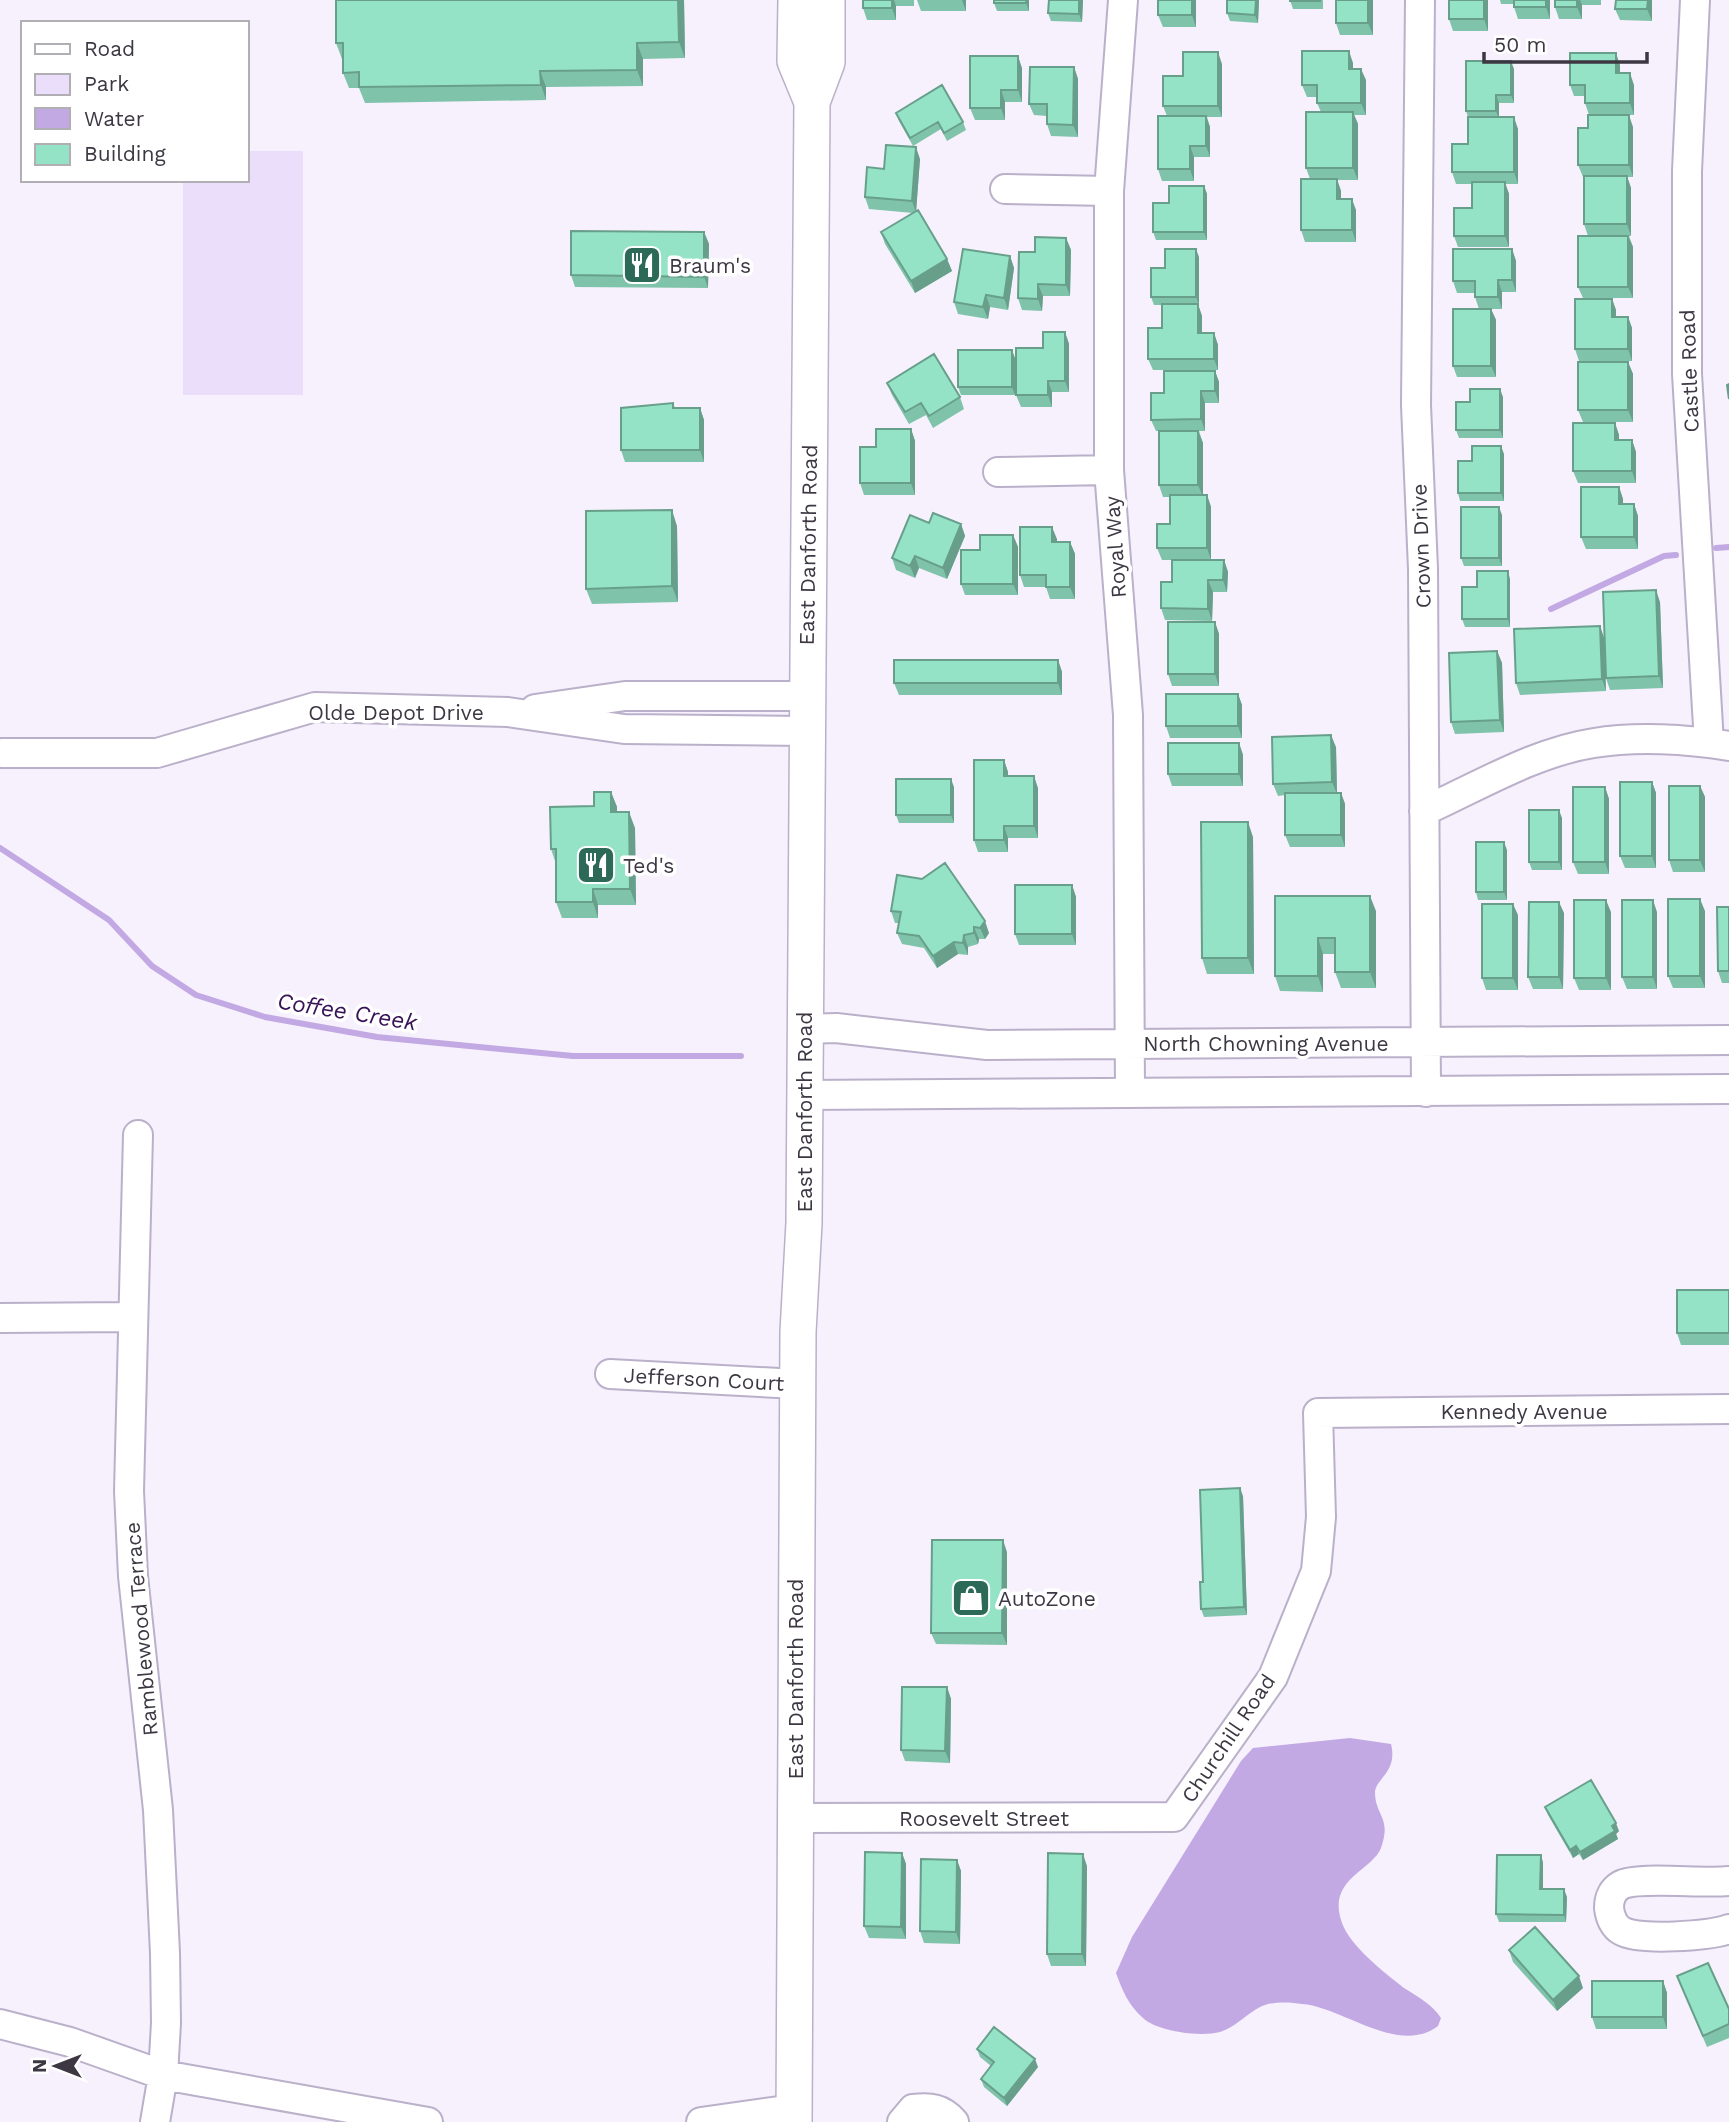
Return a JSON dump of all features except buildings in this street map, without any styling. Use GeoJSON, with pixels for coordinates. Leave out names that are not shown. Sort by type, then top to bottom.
{"type":"FeatureCollection","features":[{"type":"Feature","properties":{"kind":"main road","name":"East Danforth Road"},"geometry":{"type":"LineString","coordinates":[[796,0],[795,61],[812,102]]}},
{"type":"Feature","properties":{"kind":"main road","name":"East Danforth Road"},"geometry":{"type":"LineString","coordinates":[[794,2115],[797,1384],[804,1223],[812,102],[827,62],[827,0]]}},
{"type":"Feature","properties":{"kind":"street","name":"Royal Way"},"geometry":{"type":"LineString","coordinates":[[1123,0],[1109,191],[1109,470],[1128,715],[1130,1093]]}},
{"type":"Feature","properties":{"kind":"street","name":"Crown Drive"},"geometry":{"type":"LineString","coordinates":[[1420,0],[1416,405],[1423,569],[1426,1092]]}},
{"type":"Feature","properties":{"kind":"street","name":"Castle Road"},"geometry":{"type":"LineString","coordinates":[[1695,0],[1687,171],[1687,374],[1719,744]]}},
{"type":"Feature","properties":{"kind":"street"},"geometry":{"type":"LineString","coordinates":[[1005,189],[1109,191]]}},
{"type":"Feature","properties":{"kind":"street"},"geometry":{"type":"LineString","coordinates":[[998,472],[1109,470]]}},
{"type":"Feature","properties":{"kind":"street","name":"Olde Depot Drive"},"geometry":{"type":"LineString","coordinates":[[508,712],[625,696],[807,696]]}},
{"type":"Feature","properties":{"kind":"street","name":"Olde Depot Drive"},"geometry":{"type":"LineString","coordinates":[[1,754],[157,753],[316,707],[508,712],[624,729],[806,731]]}},
{"type":"Feature","properties":{"kind":"street"},"geometry":{"type":"LineString","coordinates":[[1424,811],[1541,758],[1594,743],[1719,744]]}},
{"type":"Feature","properties":{"kind":"street","name":"North Chowning Avenue"},"geometry":{"type":"LineString","coordinates":[[805,1029],[836,1028],[987,1045],[1729,1040]]}},
{"type":"Feature","properties":{"kind":"street"},"geometry":{"type":"LineString","coordinates":[[804,1095],[1729,1089]]}},
{"type":"Feature","properties":{"kind":"street","name":"Ramblewood Terrace"},"geometry":{"type":"LineString","coordinates":[[138,1135],[131,1317],[129,1491],[133,1576],[158,1810],[166,2022],[163,2075],[155,2122]]}},
{"type":"Feature","properties":{"kind":"street"},"geometry":{"type":"LineString","coordinates":[[0,1318],[131,1317]]}},
{"type":"Feature","properties":{"kind":"street","name":"Jefferson Court"},"geometry":{"type":"LineString","coordinates":[[610,1374],[797,1384]]}},
{"type":"Feature","properties":{"kind":"street","name":"Kennedy Avenue"},"geometry":{"type":"LineString","coordinates":[[1318,1413],[1729,1409]]}},
{"type":"Feature","properties":{"kind":"street","name":"Churchill Road"},"geometry":{"type":"LineString","coordinates":[[1174,1817],[1273,1677],[1315,1571],[1321,1517],[1318,1413]]}},
{"type":"Feature","properties":{"kind":"street","name":"Roosevelt Street"},"geometry":{"type":"LineString","coordinates":[[795,1818],[1174,1817]]}},
{"type":"Feature","properties":{"kind":"street"},"geometry":{"type":"LineString","coordinates":[[1729,1881],[1633,1881],[1620,1885],[1611,1894],[1609,1907],[1615,1925],[1626,1933],[1699,1937],[1729,1929]]}},
{"type":"Feature","properties":{"kind":"street"},"geometry":{"type":"LineString","coordinates":[[0,2024],[70,2042],[163,2075],[428,2122]]}},
{"type":"Feature","properties":{"kind":"street"},"geometry":{"type":"LineString","coordinates":[[902,2122],[913,2109],[930,2107],[947,2114],[954,2122]]}},
{"type":"Feature","properties":{"kind":"street"},"geometry":{"type":"LineString","coordinates":[[701,2122],[794,2115]]}},
{"type":"Feature","properties":{"kind":"green space"},"geometry":{"type":"Polygon","coordinates":[[[248,151],[303,151],[303,395],[183,395],[183,182],[248,182],[248,151]]]}},
{"type":"Feature","properties":{"kind":"water"},"geometry":{"type":"Polygon","coordinates":[[[1350,1738],[1391,1744],[1392,1761],[1375,1792],[1385,1830],[1381,1848],[1345,1886],[1340,1896],[1339,1908],[1342,1923],[1352,1941],[1369,1958],[1433,2009],[1441,2018],[1438,2026],[1422,2034],[1406,2036],[1388,2033],[1318,2007],[1287,2002],[1260,2007],[1231,2027],[1212,2033],[1169,2030],[1143,2018],[1126,1997],[1116,1973],[1132,1937],[1241,1761],[1253,1748],[1350,1738]]]}},
{"type":"Feature","properties":{"kind":"waterway","name":"Coffee Creek"},"geometry":{"type":"LineString","coordinates":[[1716,548],[1729,547]]}},
{"type":"Feature","properties":{"kind":"waterway","name":"Coffee Creek"},"geometry":{"type":"LineString","coordinates":[[1551,609],[1664,556],[1676,555]]}},
{"type":"Feature","properties":{"kind":"waterway","name":"Coffee Creek"},"geometry":{"type":"LineString","coordinates":[[0,848],[109,920],[152,966],[196,995],[265,1017],[377,1037],[573,1056],[741,1056]]}},
{"type":"Feature","properties":{"kind":"place","name":"Braum's"},"geometry":{"type":"Point","coordinates":[642,265]}},
{"type":"Feature","properties":{"kind":"place","name":"Ted's"},"geometry":{"type":"Point","coordinates":[596,865]}},
{"type":"Feature","properties":{"kind":"place","name":"AutoZone"},"geometry":{"type":"Point","coordinates":[971,1598]}}]}
